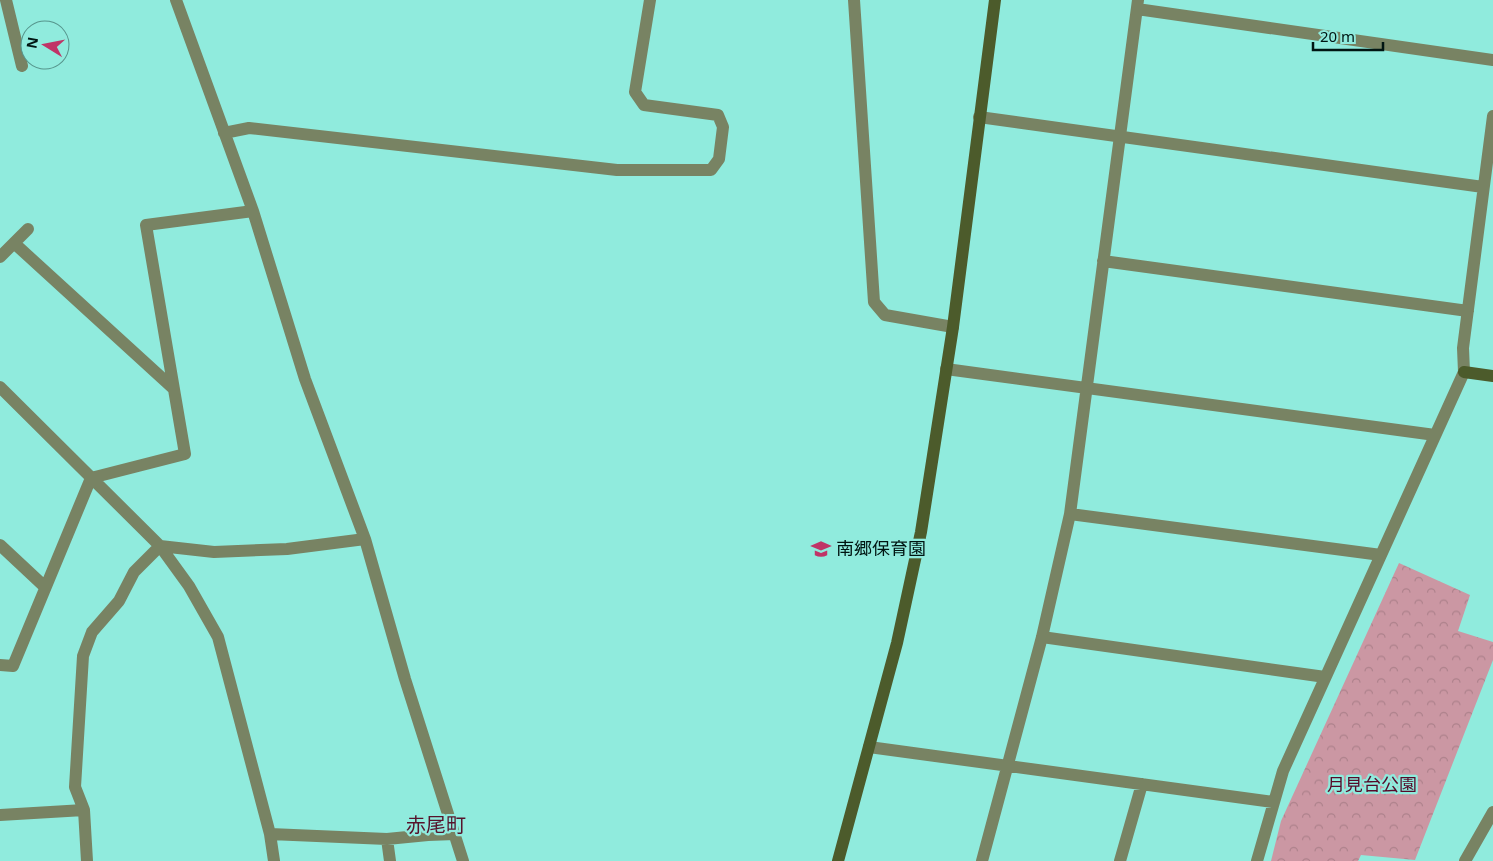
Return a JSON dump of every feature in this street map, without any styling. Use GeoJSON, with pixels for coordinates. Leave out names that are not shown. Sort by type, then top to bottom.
{"type":"FeatureCollection","features":[{"type":"Feature","properties":{"kind":"street"},"geometry":{"type":"LineString","coordinates":[[6,0],[20,58]]}},
{"type":"Feature","properties":{"kind":"street"},"geometry":{"type":"LineString","coordinates":[[176,0],[253,211],[305,379],[365,539],[405,679],[463,861]]}},
{"type":"Feature","properties":{"kind":"street"},"geometry":{"type":"LineString","coordinates":[[224,133],[249,128],[617,170],[711,170],[719,159],[723,127],[718,114],[644,105],[635,92],[650,0]]}},
{"type":"Feature","properties":{"kind":"street"},"geometry":{"type":"LineString","coordinates":[[854,0],[874,302],[885,315],[953,326]]}},
{"type":"Feature","properties":{"kind":"street"},"geometry":{"type":"LineString","coordinates":[[838,861],[897,643],[922,532],[953,326],[995,0]]}},
{"type":"Feature","properties":{"kind":"street"},"geometry":{"type":"LineString","coordinates":[[982,861],[1042,637],[1070,514],[1138,4],[1493,60]]}},
{"type":"Feature","properties":{"kind":"street"},"geometry":{"type":"LineString","coordinates":[[1257,861],[1283,771],[1464,372],[1463,348],[1493,116]]}},
{"type":"Feature","properties":{"kind":"street"},"geometry":{"type":"LineString","coordinates":[[979,117],[1483,186]]}},
{"type":"Feature","properties":{"kind":"street"},"geometry":{"type":"LineString","coordinates":[[91,478],[185,454],[146,226],[253,211]]}},
{"type":"Feature","properties":{"kind":"street"},"geometry":{"type":"LineString","coordinates":[[0,257],[28,228]]}},
{"type":"Feature","properties":{"kind":"street"},"geometry":{"type":"LineString","coordinates":[[14,243],[174,389]]}},
{"type":"Feature","properties":{"kind":"street"},"geometry":{"type":"LineString","coordinates":[[1103,261],[1468,311]]}},
{"type":"Feature","properties":{"kind":"street"},"geometry":{"type":"LineString","coordinates":[[946,369],[1436,435]]}},
{"type":"Feature","properties":{"kind":"street"},"geometry":{"type":"LineString","coordinates":[[1464,372],[1493,376]]}},
{"type":"Feature","properties":{"kind":"street"},"geometry":{"type":"LineString","coordinates":[[0,387],[160,546],[189,586],[218,636],[270,834],[274,861]]}},
{"type":"Feature","properties":{"kind":"street"},"geometry":{"type":"LineString","coordinates":[[0,665],[13,666],[91,478]]}},
{"type":"Feature","properties":{"kind":"street"},"geometry":{"type":"LineString","coordinates":[[1070,514],[1381,555]]}},
{"type":"Feature","properties":{"kind":"street"},"geometry":{"type":"LineString","coordinates":[[160,546],[214,552],[287,549],[365,539]]}},
{"type":"Feature","properties":{"kind":"street"},"geometry":{"type":"LineString","coordinates":[[0,545],[45,588]]}},
{"type":"Feature","properties":{"kind":"street"},"geometry":{"type":"LineString","coordinates":[[87,861],[84,810],[75,788],[83,656],[92,632],[119,601],[134,572],[160,546]]}},
{"type":"Feature","properties":{"kind":"street"},"geometry":{"type":"LineString","coordinates":[[1042,637],[1325,677]]}},
{"type":"Feature","properties":{"kind":"street"},"geometry":{"type":"LineString","coordinates":[[869,747],[1273,802]]}},
{"type":"Feature","properties":{"kind":"street"},"geometry":{"type":"LineString","coordinates":[[1120,861],[1142,784]]}},
{"type":"Feature","properties":{"kind":"street"},"geometry":{"type":"LineString","coordinates":[[0,814],[84,810]]}},
{"type":"Feature","properties":{"kind":"street"},"geometry":{"type":"LineString","coordinates":[[1465,861],[1493,812]]}},
{"type":"Feature","properties":{"kind":"street"},"geometry":{"type":"LineString","coordinates":[[270,834],[387,839],[455,834]]}},
{"type":"Feature","properties":{"kind":"street"},"geometry":{"type":"LineString","coordinates":[[387,839],[390,861]]}},
{"type":"Feature","properties":{"kind":"green space","name":"月見台公園"},"geometry":{"type":"Polygon","coordinates":[[[1399,563],[1470,595],[1458,631],[1493,642],[1493,660],[1415,860],[1361,855],[1358,861],[1271,861],[1281,821],[1399,563]]]}},
{"type":"Feature","properties":{"kind":"place","name":"南郷保育園"},"geometry":{"type":"Point","coordinates":[821,549]}},
{"type":"Feature","properties":{"kind":"district","name":"赤尾町"},"geometry":{"type":"Point","coordinates":[436,825]}}]}
